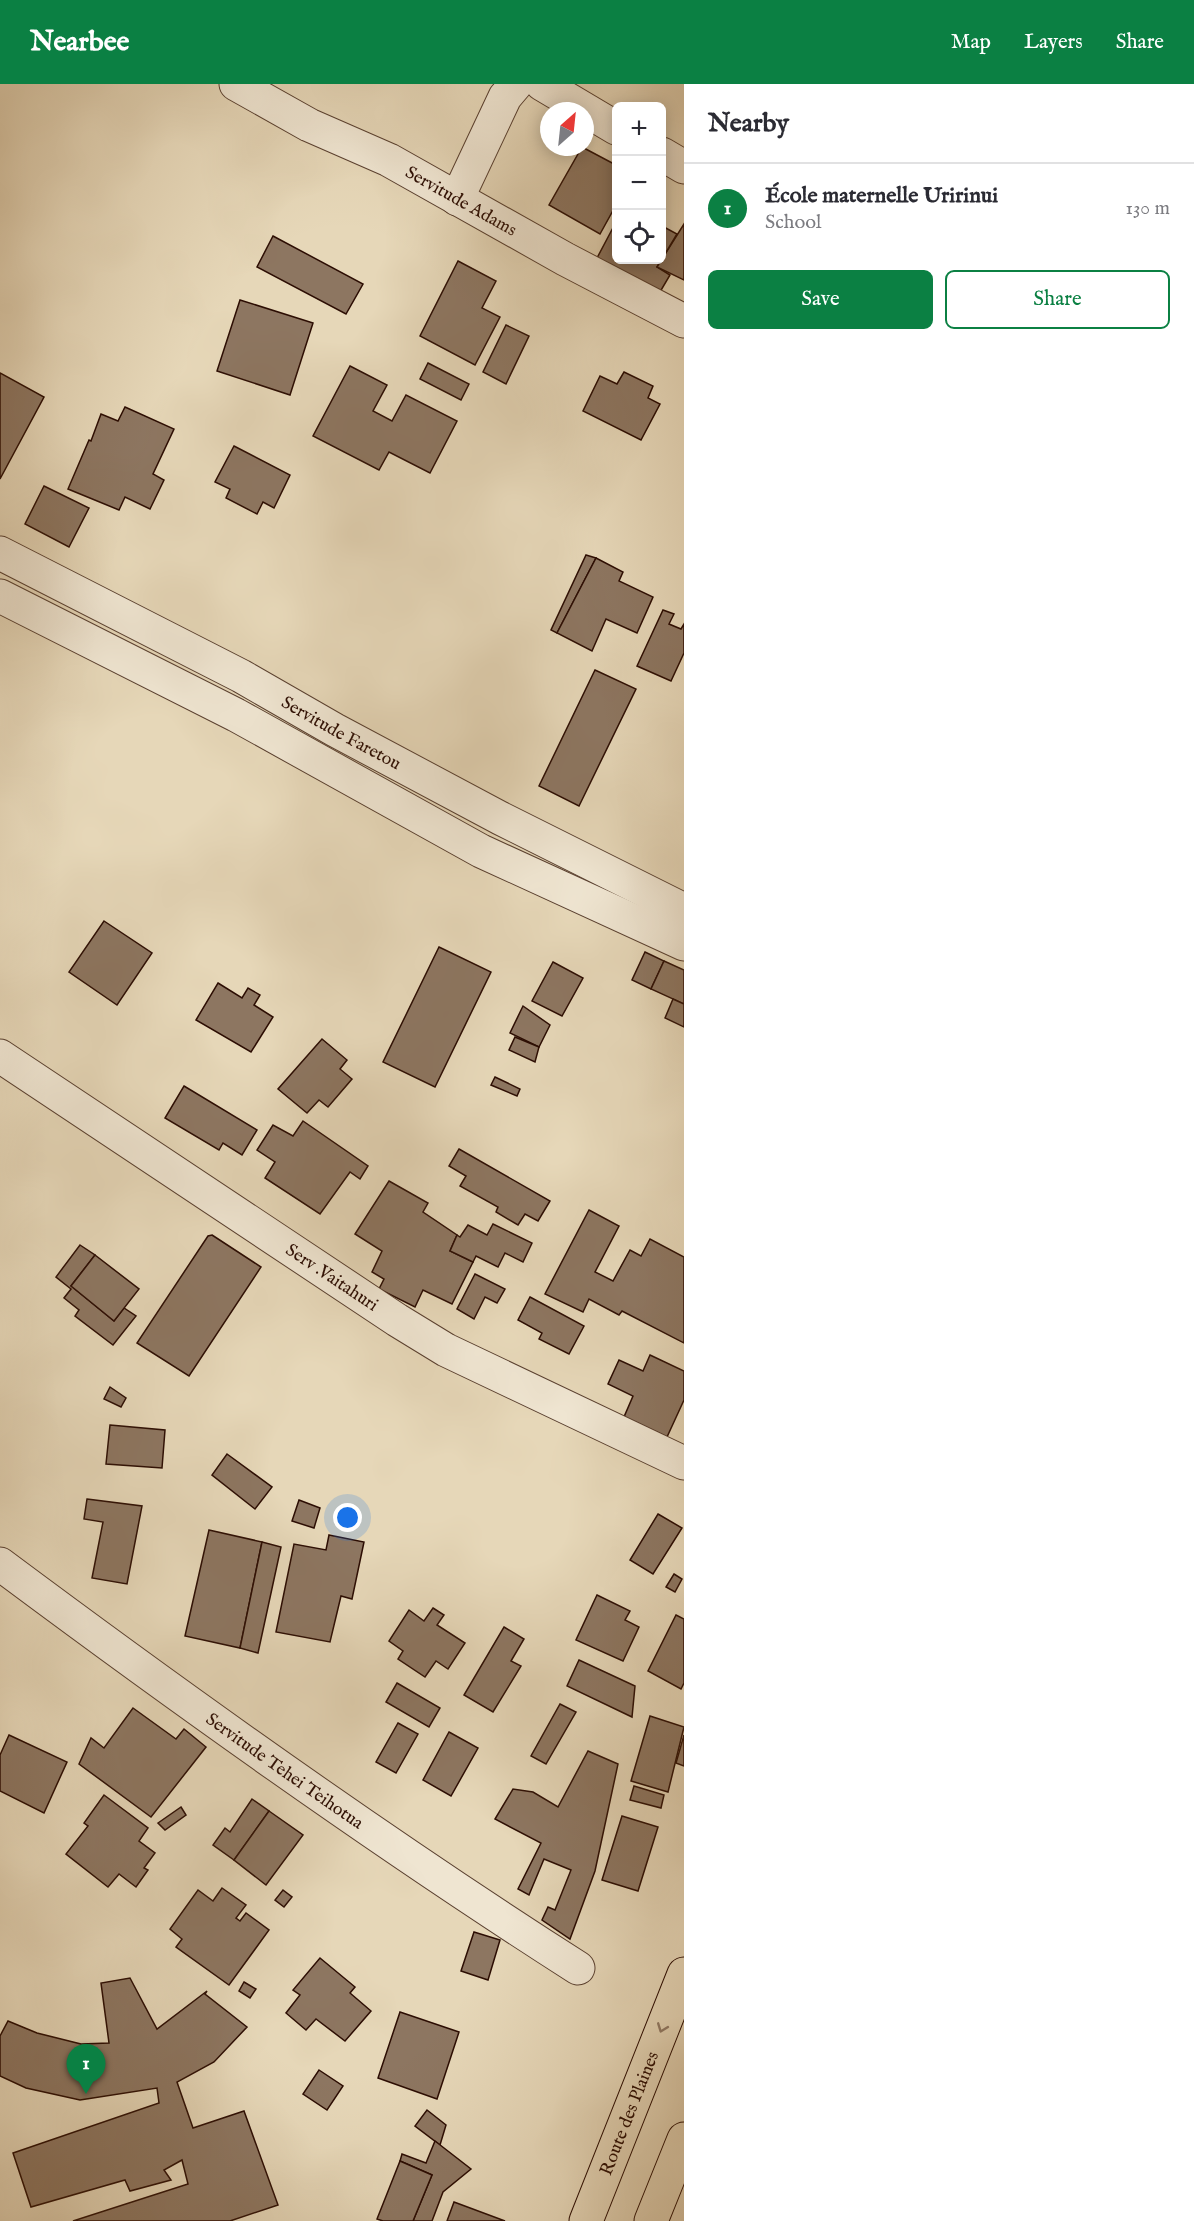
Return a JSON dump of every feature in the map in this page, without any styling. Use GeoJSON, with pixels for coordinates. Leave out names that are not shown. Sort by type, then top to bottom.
{"type":"FeatureCollection","features":[{"type":"Feature","properties":{"kind":"highway","name":"Route des Plaines"},"geometry":{"type":"LineString","coordinates":[[586,2221],[684,1974]]}},
{"type":"Feature","properties":{"kind":"highway"},"geometry":{"type":"LineString","coordinates":[[651,2221],[684,2139]]}},
{"type":"Feature","properties":{"kind":"street","name":"Servitude Adams"},"geometry":{"type":"LineString","coordinates":[[236,84],[309,125],[389,160],[684,321]]}},
{"type":"Feature","properties":{"kind":"street"},"geometry":{"type":"LineString","coordinates":[[457,199],[505,97],[516,84]]}},
{"type":"Feature","properties":{"kind":"street"},"geometry":{"type":"LineString","coordinates":[[542,84],[612,126]]}},
{"type":"Feature","properties":{"kind":"street"},"geometry":{"type":"LineString","coordinates":[[665,156],[684,167]]}},
{"type":"Feature","properties":{"kind":"street","name":"Servitude Faretou"},"geometry":{"type":"LineString","coordinates":[[0,553],[242,676],[335,730],[500,818],[684,910]]}},
{"type":"Feature","properties":{"kind":"street","name":"Servitude Faretou"},"geometry":{"type":"LineString","coordinates":[[0,596],[236,715],[481,852],[684,944]]}},
{"type":"Feature","properties":{"kind":"street","name":"Serv .Vaitahuri"},"geometry":{"type":"LineString","coordinates":[[0,1056],[397,1320],[446,1350],[684,1463]]}},
{"type":"Feature","properties":{"kind":"street","name":"Servitude Tehei Teihotua"},"geometry":{"type":"LineString","coordinates":[[0,1564],[214,1722],[338,1809],[465,1896],[578,1968]]}},
{"type":"Feature","properties":{"kind":"building"},"geometry":{"type":"Polygon","coordinates":[[[594,153],[612,163],[612,212],[600,234],[549,205],[577,156],[594,156],[594,153]]]}},
{"type":"Feature","properties":{"kind":"building"},"geometry":{"type":"Polygon","coordinates":[[[684,224],[684,280],[657,267],[659,264],[666,264],[666,253],[684,224]]]}},
{"type":"Feature","properties":{"kind":"building"},"geometry":{"type":"Polygon","coordinates":[[[666,228],[677,234],[666,252],[666,228]]]}},
{"type":"Feature","properties":{"kind":"building"},"geometry":{"type":"Polygon","coordinates":[[[612,230],[612,264],[659,264],[657,267],[670,275],[660,292],[597,258],[612,230]]]}},
{"type":"Feature","properties":{"kind":"building"},"geometry":{"type":"Polygon","coordinates":[[[273,236],[363,284],[346,314],[257,267],[273,236]]]}},
{"type":"Feature","properties":{"kind":"building"},"geometry":{"type":"Polygon","coordinates":[[[458,261],[496,281],[482,308],[500,317],[475,365],[420,336],[458,261]]]}},
{"type":"Feature","properties":{"kind":"building"},"geometry":{"type":"Polygon","coordinates":[[[240,300],[313,323],[290,395],[217,371],[240,300]]]}},
{"type":"Feature","properties":{"kind":"building"},"geometry":{"type":"Polygon","coordinates":[[[506,325],[529,336],[506,384],[483,372],[506,325]]]}},
{"type":"Feature","properties":{"kind":"building"},"geometry":{"type":"Polygon","coordinates":[[[428,363],[469,384],[461,400],[420,379],[428,363]]]}},
{"type":"Feature","properties":{"kind":"building"},"geometry":{"type":"Polygon","coordinates":[[[350,366],[387,385],[373,411],[392,421],[406,395],[457,421],[430,473],[389,452],[379,470],[313,436],[350,366]]]}},
{"type":"Feature","properties":{"kind":"building"},"geometry":{"type":"Polygon","coordinates":[[[624,372],[653,386],[648,398],[660,404],[641,440],[583,411],[600,376],[617,384],[624,372]]]}},
{"type":"Feature","properties":{"kind":"building"},"geometry":{"type":"Polygon","coordinates":[[[0,373],[44,397],[0,479],[0,373]]]}},
{"type":"Feature","properties":{"kind":"building"},"geometry":{"type":"Polygon","coordinates":[[[125,407],[174,429],[153,474],[164,480],[150,509],[125,497],[119,510],[68,489],[101,414],[118,421],[125,407]]]}},
{"type":"Feature","properties":{"kind":"building"},"geometry":{"type":"Polygon","coordinates":[[[234,446],[290,475],[274,508],[263,502],[257,514],[226,498],[230,489],[215,482],[234,446]]]}},
{"type":"Feature","properties":{"kind":"building"},"geometry":{"type":"Polygon","coordinates":[[[44,486],[89,508],[69,547],[25,524],[44,486]]]}},
{"type":"Feature","properties":{"kind":"building"},"geometry":{"type":"Polygon","coordinates":[[[586,555],[596,558],[557,633],[551,630],[586,555]]]}},
{"type":"Feature","properties":{"kind":"building"},"geometry":{"type":"Polygon","coordinates":[[[596,558],[623,572],[619,581],[653,597],[637,633],[606,619],[592,651],[557,633],[596,558]]]}},
{"type":"Feature","properties":{"kind":"building"},"geometry":{"type":"Polygon","coordinates":[[[663,610],[674,614],[669,624],[681,629],[684,624],[684,653],[671,681],[637,666],[663,610]]]}},
{"type":"Feature","properties":{"kind":"building"},"geometry":{"type":"Polygon","coordinates":[[[595,670],[636,689],[579,806],[539,786],[595,670]]]}},
{"type":"Feature","properties":{"kind":"building"},"geometry":{"type":"Polygon","coordinates":[[[104,921],[152,953],[117,1005],[69,972],[104,921]]]}},
{"type":"Feature","properties":{"kind":"building"},"geometry":{"type":"Polygon","coordinates":[[[439,947],[491,972],[435,1087],[383,1062],[439,947]]]}},
{"type":"Feature","properties":{"kind":"building"},"geometry":{"type":"Polygon","coordinates":[[[645,952],[664,961],[651,989],[632,980],[645,952]]]}},
{"type":"Feature","properties":{"kind":"building"},"geometry":{"type":"Polygon","coordinates":[[[664,961],[684,970],[684,1004],[651,989],[664,961]]]}},
{"type":"Feature","properties":{"kind":"building"},"geometry":{"type":"Polygon","coordinates":[[[553,962],[583,978],[562,1016],[532,1001],[553,962]]]}},
{"type":"Feature","properties":{"kind":"building"},"geometry":{"type":"Polygon","coordinates":[[[218,983],[242,998],[248,988],[260,995],[254,1005],[273,1017],[251,1052],[196,1020],[218,983]]]}},
{"type":"Feature","properties":{"kind":"building"},"geometry":{"type":"Polygon","coordinates":[[[673,999],[684,1004],[684,1027],[665,1018],[673,999]]]}},
{"type":"Feature","properties":{"kind":"building"},"geometry":{"type":"Polygon","coordinates":[[[523,1006],[550,1025],[539,1047],[510,1033],[523,1006]]]}},
{"type":"Feature","properties":{"kind":"building"},"geometry":{"type":"Polygon","coordinates":[[[515,1037],[539,1047],[535,1062],[509,1050],[515,1037]]]}},
{"type":"Feature","properties":{"kind":"building"},"geometry":{"type":"Polygon","coordinates":[[[322,1039],[347,1060],[340,1069],[352,1079],[328,1107],[319,1100],[307,1113],[278,1089],[322,1039]]]}},
{"type":"Feature","properties":{"kind":"building"},"geometry":{"type":"Polygon","coordinates":[[[495,1077],[520,1089],[517,1096],[491,1085],[495,1077]]]}},
{"type":"Feature","properties":{"kind":"building"},"geometry":{"type":"Polygon","coordinates":[[[184,1086],[257,1130],[242,1155],[223,1143],[219,1150],[165,1118],[184,1086]]]}},
{"type":"Feature","properties":{"kind":"building"},"geometry":{"type":"Polygon","coordinates":[[[303,1121],[368,1166],[360,1179],[350,1172],[320,1214],[265,1178],[275,1162],[257,1150],[273,1125],[293,1136],[303,1121]]]}},
{"type":"Feature","properties":{"kind":"building"},"geometry":{"type":"Polygon","coordinates":[[[459,1149],[550,1201],[538,1221],[525,1214],[518,1225],[496,1212],[498,1207],[460,1186],[466,1176],[449,1166],[459,1149]]]}},
{"type":"Feature","properties":{"kind":"building"},"geometry":{"type":"Polygon","coordinates":[[[389,1181],[428,1203],[423,1212],[457,1235],[450,1251],[473,1262],[452,1304],[423,1290],[415,1307],[379,1289],[384,1279],[372,1272],[382,1251],[355,1234],[389,1181]]]}},
{"type":"Feature","properties":{"kind":"building"},"geometry":{"type":"Polygon","coordinates":[[[589,1210],[619,1226],[595,1272],[613,1281],[630,1250],[641,1256],[650,1239],[684,1257],[684,1343],[622,1311],[619,1315],[589,1299],[583,1312],[545,1294],[589,1210]]]}},
{"type":"Feature","properties":{"kind":"building"},"geometry":{"type":"Polygon","coordinates":[[[493,1224],[532,1243],[523,1262],[505,1253],[498,1267],[476,1256],[473,1262],[450,1251],[457,1235],[460,1237],[468,1225],[487,1235],[493,1224]]]}},
{"type":"Feature","properties":{"kind":"building"},"geometry":{"type":"Polygon","coordinates":[[[212,1235],[261,1267],[189,1376],[137,1343],[208,1236],[212,1235]]]}},
{"type":"Feature","properties":{"kind":"building"},"geometry":{"type":"Polygon","coordinates":[[[80,1245],[95,1255],[71,1286],[114,1321],[124,1308],[136,1316],[113,1345],[75,1316],[79,1310],[64,1298],[71,1289],[56,1277],[80,1245]]]}},
{"type":"Feature","properties":{"kind":"building"},"geometry":{"type":"Polygon","coordinates":[[[95,1255],[139,1289],[114,1321],[71,1286],[95,1255]]]}},
{"type":"Feature","properties":{"kind":"building"},"geometry":{"type":"Polygon","coordinates":[[[475,1274],[505,1289],[497,1303],[485,1297],[474,1319],[457,1309],[475,1274]]]}},
{"type":"Feature","properties":{"kind":"building"},"geometry":{"type":"Polygon","coordinates":[[[530,1297],[584,1326],[569,1354],[539,1339],[542,1333],[518,1320],[530,1297]]]}},
{"type":"Feature","properties":{"kind":"building"},"geometry":{"type":"Polygon","coordinates":[[[650,1355],[684,1371],[684,1400],[667,1437],[624,1417],[633,1396],[608,1384],[619,1360],[643,1371],[650,1355]]]}},
{"type":"Feature","properties":{"kind":"building"},"geometry":{"type":"Polygon","coordinates":[[[110,1387],[126,1398],[121,1407],[104,1399],[110,1387]]]}},
{"type":"Feature","properties":{"kind":"building"},"geometry":{"type":"Polygon","coordinates":[[[110,1425],[165,1430],[162,1468],[106,1464],[110,1425]]]}},
{"type":"Feature","properties":{"kind":"building"},"geometry":{"type":"Polygon","coordinates":[[[227,1454],[272,1487],[255,1509],[212,1475],[227,1454]]]}},
{"type":"Feature","properties":{"kind":"building"},"geometry":{"type":"Polygon","coordinates":[[[87,1499],[142,1506],[127,1584],[92,1578],[103,1522],[84,1519],[87,1499]]]}},
{"type":"Feature","properties":{"kind":"building"},"geometry":{"type":"Polygon","coordinates":[[[299,1500],[320,1508],[314,1528],[292,1521],[299,1500]]]}},
{"type":"Feature","properties":{"kind":"building"},"geometry":{"type":"Polygon","coordinates":[[[658,1514],[682,1528],[653,1574],[630,1560],[658,1514]]]}},
{"type":"Feature","properties":{"kind":"building"},"geometry":{"type":"Polygon","coordinates":[[[209,1530],[262,1542],[240,1648],[185,1636],[209,1530]]]}},
{"type":"Feature","properties":{"kind":"building"},"geometry":{"type":"Polygon","coordinates":[[[329,1535],[364,1542],[352,1599],[341,1596],[330,1642],[276,1632],[294,1544],[326,1550],[329,1535]]]}},
{"type":"Feature","properties":{"kind":"building"},"geometry":{"type":"Polygon","coordinates":[[[262,1542],[281,1547],[258,1653],[240,1648],[262,1542]]]}},
{"type":"Feature","properties":{"kind":"building"},"geometry":{"type":"Polygon","coordinates":[[[674,1574],[682,1579],[675,1592],[666,1587],[674,1574]]]}},
{"type":"Feature","properties":{"kind":"building"},"geometry":{"type":"Polygon","coordinates":[[[597,1595],[630,1611],[625,1620],[639,1627],[623,1661],[576,1640],[597,1595]]]}},
{"type":"Feature","properties":{"kind":"building"},"geometry":{"type":"Polygon","coordinates":[[[433,1608],[444,1615],[437,1625],[465,1643],[448,1669],[436,1661],[425,1677],[398,1659],[403,1651],[389,1641],[409,1610],[424,1621],[433,1608]]]}},
{"type":"Feature","properties":{"kind":"building"},"geometry":{"type":"Polygon","coordinates":[[[676,1615],[684,1619],[684,1683],[681,1689],[648,1671],[676,1615]]]}},
{"type":"Feature","properties":{"kind":"building"},"geometry":{"type":"Polygon","coordinates":[[[504,1627],[524,1639],[511,1661],[521,1666],[493,1712],[464,1695],[504,1627]]]}},
{"type":"Feature","properties":{"kind":"building"},"geometry":{"type":"Polygon","coordinates":[[[579,1660],[635,1686],[632,1717],[567,1686],[579,1660]]]}},
{"type":"Feature","properties":{"kind":"building"},"geometry":{"type":"Polygon","coordinates":[[[397,1683],[440,1708],[429,1727],[386,1702],[397,1683]]]}},
{"type":"Feature","properties":{"kind":"building"},"geometry":{"type":"Polygon","coordinates":[[[560,1704],[576,1712],[546,1764],[531,1756],[560,1704]]]}},
{"type":"Feature","properties":{"kind":"building"},"geometry":{"type":"Polygon","coordinates":[[[133,1708],[176,1739],[184,1729],[206,1747],[151,1817],[79,1764],[91,1738],[104,1748],[133,1708]]]}},
{"type":"Feature","properties":{"kind":"building"},"geometry":{"type":"Polygon","coordinates":[[[650,1716],[684,1727],[668,1792],[631,1781],[650,1716]]]}},
{"type":"Feature","properties":{"kind":"building"},"geometry":{"type":"Polygon","coordinates":[[[398,1723],[418,1734],[396,1773],[376,1762],[398,1723]]]}},
{"type":"Feature","properties":{"kind":"building"},"geometry":{"type":"Polygon","coordinates":[[[449,1732],[478,1748],[451,1796],[423,1780],[449,1732]]]}},
{"type":"Feature","properties":{"kind":"building"},"geometry":{"type":"Polygon","coordinates":[[[9,1735],[67,1762],[44,1813],[0,1791],[0,1755],[9,1735]]]}},
{"type":"Feature","properties":{"kind":"building"},"geometry":{"type":"Polygon","coordinates":[[[684,1735],[684,1766],[676,1763],[684,1735]]]}},
{"type":"Feature","properties":{"kind":"building"},"geometry":{"type":"Polygon","coordinates":[[[588,1751],[618,1764],[595,1871],[570,1939],[542,1920],[548,1907],[555,1910],[571,1870],[544,1859],[529,1895],[518,1889],[541,1843],[495,1819],[513,1789],[533,1792],[558,1807],[588,1751]]]}},
{"type":"Feature","properties":{"kind":"building"},"geometry":{"type":"Polygon","coordinates":[[[634,1786],[664,1795],[661,1808],[630,1800],[634,1786]]]}},
{"type":"Feature","properties":{"kind":"building"},"geometry":{"type":"Polygon","coordinates":[[[104,1795],[148,1828],[139,1841],[155,1853],[144,1868],[148,1870],[136,1887],[119,1874],[108,1887],[66,1854],[88,1826],[84,1823],[104,1795]]]}},
{"type":"Feature","properties":{"kind":"building"},"geometry":{"type":"Polygon","coordinates":[[[252,1799],[269,1811],[234,1860],[213,1845],[225,1828],[230,1832],[252,1799]]]}},
{"type":"Feature","properties":{"kind":"building"},"geometry":{"type":"Polygon","coordinates":[[[181,1807],[186,1815],[165,1830],[158,1823],[181,1807]]]}},
{"type":"Feature","properties":{"kind":"building"},"geometry":{"type":"Polygon","coordinates":[[[269,1811],[303,1835],[266,1885],[234,1860],[269,1811]]]}},
{"type":"Feature","properties":{"kind":"building"},"geometry":{"type":"Polygon","coordinates":[[[622,1816],[658,1827],[638,1891],[602,1880],[622,1816]]]}},
{"type":"Feature","properties":{"kind":"building"},"geometry":{"type":"Polygon","coordinates":[[[222,1888],[246,1905],[236,1918],[240,1921],[246,1913],[269,1930],[229,1985],[176,1947],[182,1939],[170,1929],[198,1890],[213,1901],[222,1888]]]}},
{"type":"Feature","properties":{"kind":"building"},"geometry":{"type":"Polygon","coordinates":[[[283,1890],[292,1897],[284,1907],[275,1900],[283,1890]]]}},
{"type":"Feature","properties":{"kind":"building"},"geometry":{"type":"Polygon","coordinates":[[[474,1932],[500,1940],[488,1980],[461,1971],[474,1932]]]}},
{"type":"Feature","properties":{"kind":"building"},"geometry":{"type":"Polygon","coordinates":[[[320,1958],[355,1987],[350,1993],[371,2011],[345,2041],[316,2019],[306,2030],[286,2013],[300,1995],[293,1990],[320,1958]]]}},
{"type":"Feature","properties":{"kind":"building"},"geometry":{"type":"Polygon","coordinates":[[[130,1978],[157,2029],[207,1991],[205,1994],[247,2027],[214,2062],[177,2082],[193,2128],[244,2111],[278,2205],[230,2221],[73,2221],[188,2184],[182,2160],[164,2170],[171,2180],[130,2191],[125,2180],[31,2207],[13,2153],[159,2103],[157,2088],[80,2100],[26,2088],[0,2076],[0,2036],[8,2021],[37,2033],[81,2044],[109,2043],[101,1983],[130,1978]]]}},
{"type":"Feature","properties":{"kind":"building"},"geometry":{"type":"Polygon","coordinates":[[[244,1982],[256,1989],[250,1998],[239,1991],[244,1982]]]}},
{"type":"Feature","properties":{"kind":"building"},"geometry":{"type":"Polygon","coordinates":[[[400,2012],[459,2032],[437,2099],[378,2078],[400,2012]]]}},
{"type":"Feature","properties":{"kind":"building"},"geometry":{"type":"Polygon","coordinates":[[[319,2070],[343,2086],[327,2110],[303,2094],[319,2070]]]}},
{"type":"Feature","properties":{"kind":"building"},"geometry":{"type":"Polygon","coordinates":[[[427,2110],[446,2125],[440,2145],[415,2126],[427,2110]]]}},
{"type":"Feature","properties":{"kind":"building"},"geometry":{"type":"Polygon","coordinates":[[[435,2141],[471,2169],[443,2192],[432,2221],[413,2221],[432,2175],[400,2161],[402,2154],[426,2163],[435,2141]]]}},
{"type":"Feature","properties":{"kind":"building"},"geometry":{"type":"Polygon","coordinates":[[[400,2161],[432,2175],[413,2221],[377,2219],[400,2161]]]}},
{"type":"Feature","properties":{"kind":"building"},"geometry":{"type":"Polygon","coordinates":[[[454,2202],[505,2221],[447,2221],[454,2202]]]}},
{"type":"Feature","properties":{"kind":"place","name":"École maternelle Uririnui"},"geometry":{"type":"Point","coordinates":[86,2094]}}]}
